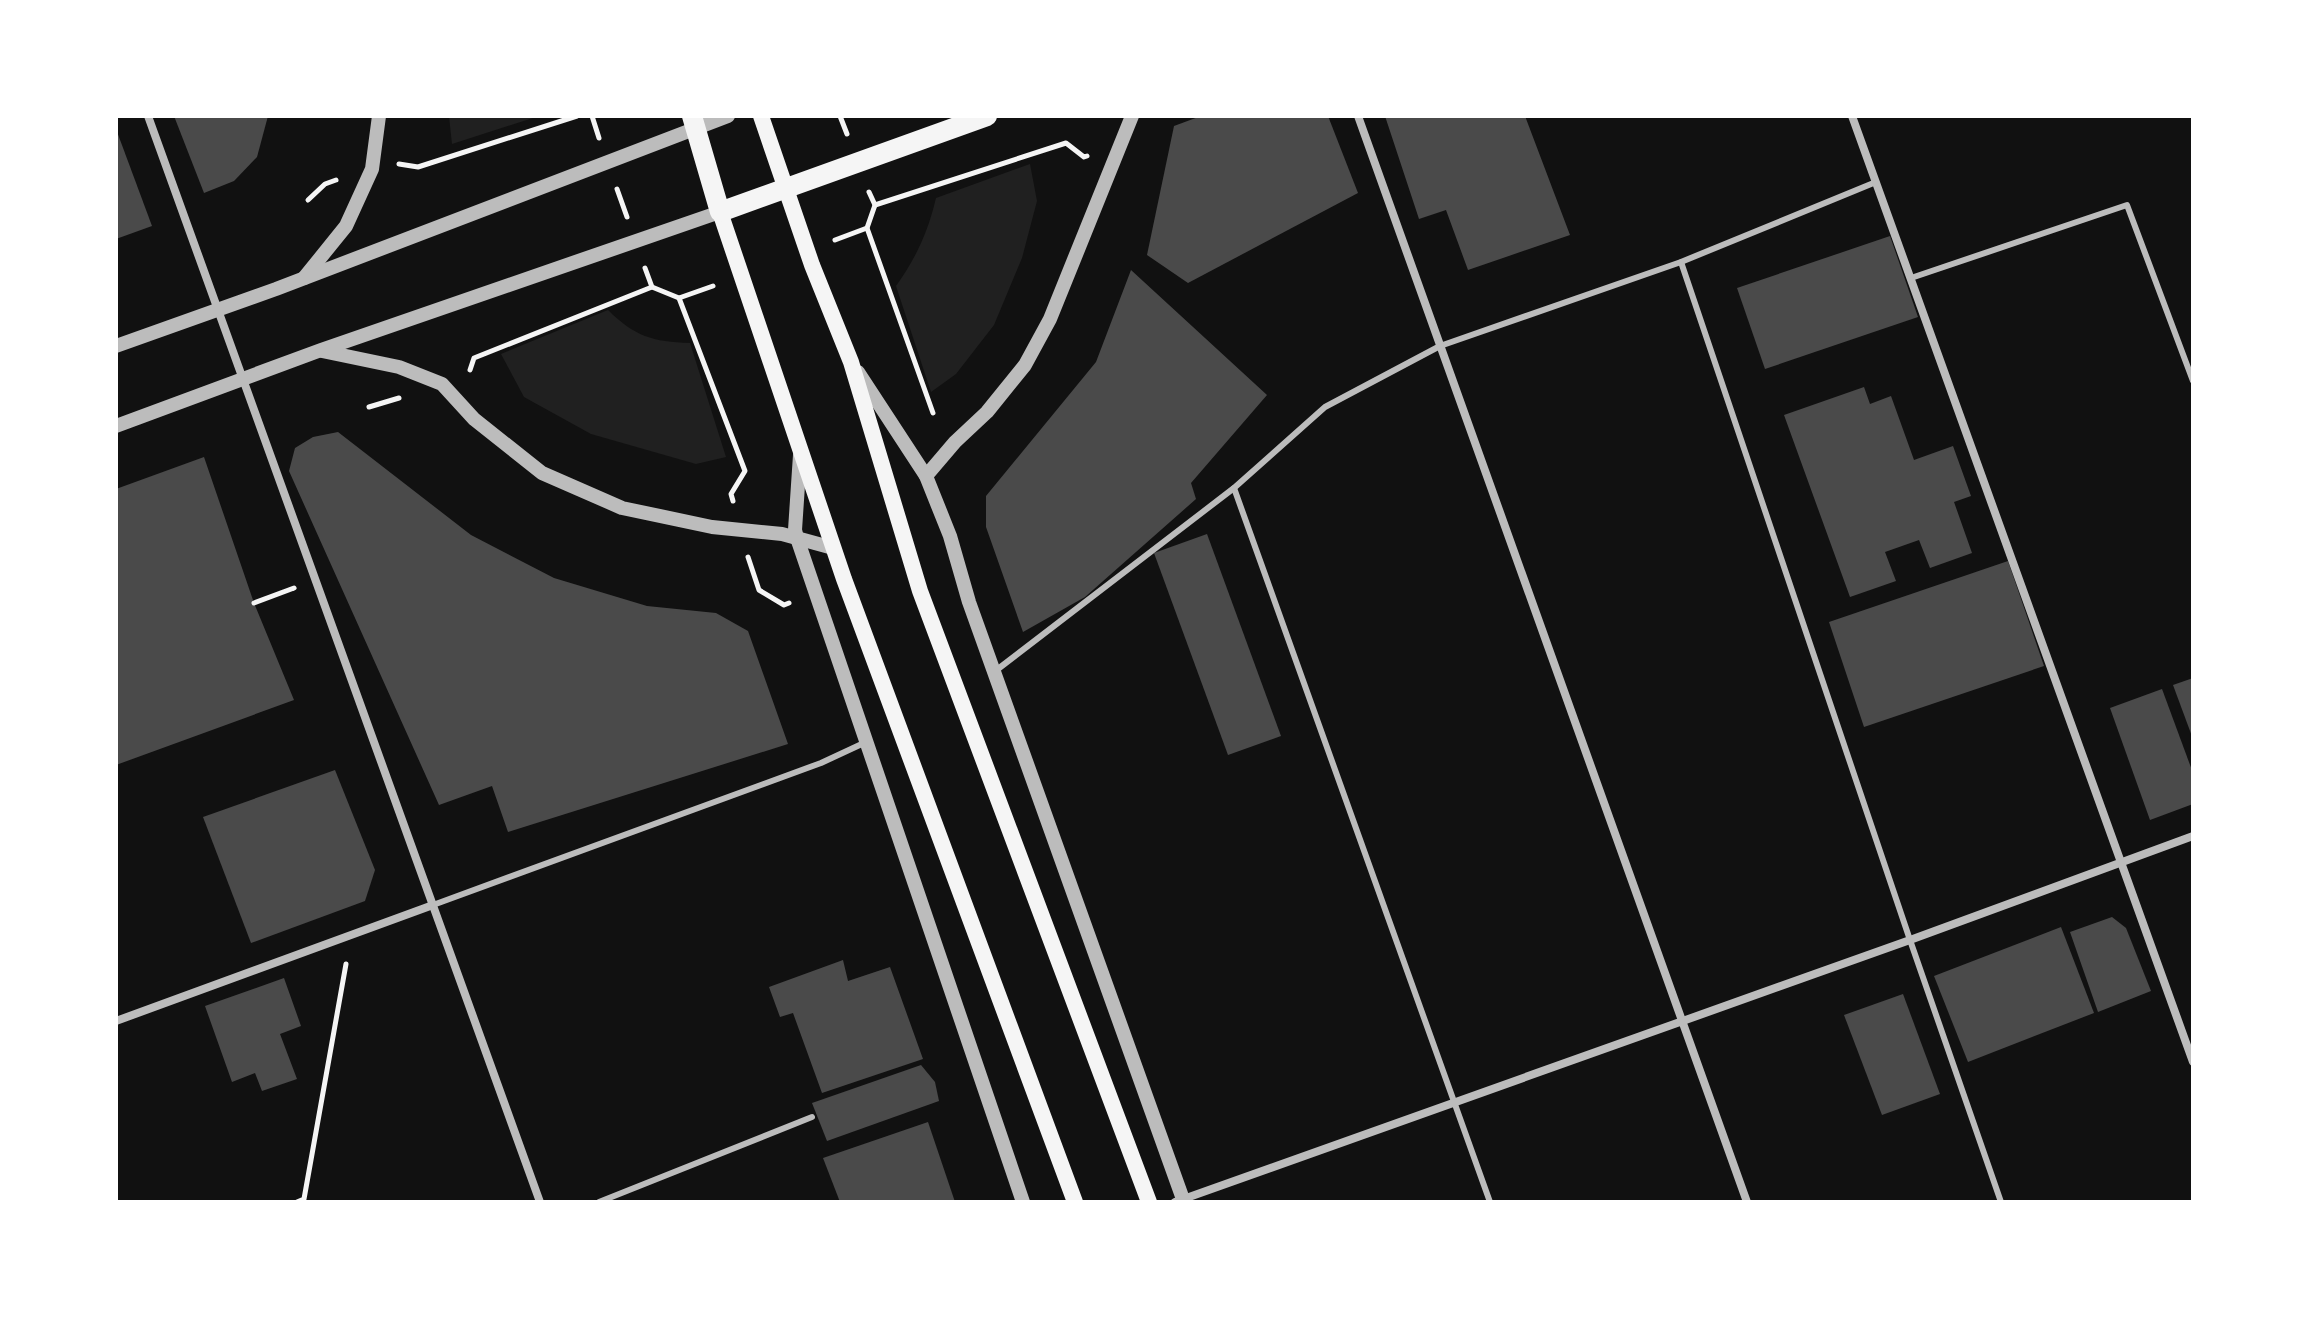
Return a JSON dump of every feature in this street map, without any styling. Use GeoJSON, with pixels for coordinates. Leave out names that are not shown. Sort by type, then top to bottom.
{"type":"FeatureCollection","features":[{"type":"Feature","properties":{"kind":"main road"},"geometry":{"type":"LineString","coordinates":[[761,116],[785,190],[851,362],[920,591],[1149,1202]]}},
{"type":"Feature","properties":{"kind":"main road"},"geometry":{"type":"LineString","coordinates":[[720,212],[987,116]]}},
{"type":"Feature","properties":{"kind":"main road"},"geometry":{"type":"LineString","coordinates":[[694,122],[720,212],[833,548],[1075,1202]]}},
{"type":"Feature","properties":{"kind":"street"},"geometry":{"type":"LineString","coordinates":[[148,116],[540,1202]]}},
{"type":"Feature","properties":{"kind":"street"},"geometry":{"type":"LineString","coordinates":[[304,278],[346,226],[359,198],[372,169],[379,116]]}},
{"type":"Feature","properties":{"kind":"street"},"geometry":{"type":"LineString","coordinates":[[116,346],[608,164],[694,122],[728,116]]}},
{"type":"Feature","properties":{"kind":"street"},"geometry":{"type":"LineString","coordinates":[[926,476],[955,442],[987,412],[1025,365],[1050,319],[1132,116]]}},
{"type":"Feature","properties":{"kind":"street"},"geometry":{"type":"LineString","coordinates":[[1358,116],[1747,1202]]}},
{"type":"Feature","properties":{"kind":"street"},"geometry":{"type":"LineString","coordinates":[[1852,116],[2193,1062]]}},
{"type":"Feature","properties":{"kind":"street"},"geometry":{"type":"LineString","coordinates":[[116,426],[321,350],[720,212]]}},
{"type":"Feature","properties":{"kind":"street"},"geometry":{"type":"LineString","coordinates":[[321,350],[399,367],[442,384],[474,419],[542,473],[622,508],[712,527],[797,538],[833,548]]}},
{"type":"Feature","properties":{"kind":"street"},"geometry":{"type":"LineString","coordinates":[[851,362],[926,476],[950,536],[969,602],[1181,1201],[2193,836]]}},
{"type":"Feature","properties":{"kind":"street"},"geometry":{"type":"LineString","coordinates":[[801,450],[797,538],[1023,1202]]}},
{"type":"Feature","properties":{"kind":"street"},"geometry":{"type":"LineString","coordinates":[[116,1021],[433,905]]}},
{"type":"Feature","properties":{"kind":"lane"},"geometry":{"type":"LineString","coordinates":[[994,672],[1234,488],[1325,407],[1440,346],[1681,262],[1876,182]]}},
{"type":"Feature","properties":{"kind":"lane"},"geometry":{"type":"LineString","coordinates":[[1911,278],[2127,205],[2193,381]]}},
{"type":"Feature","properties":{"kind":"lane"},"geometry":{"type":"LineString","coordinates":[[1681,262],[2001,1202]]}},
{"type":"Feature","properties":{"kind":"lane"},"geometry":{"type":"LineString","coordinates":[[1234,488],[1490,1202]]}},
{"type":"Feature","properties":{"kind":"lane"},"geometry":{"type":"LineString","coordinates":[[433,905],[821,763],[867,742]]}},
{"type":"Feature","properties":{"kind":"lane"},"geometry":{"type":"LineString","coordinates":[[599,1202],[812,1117]]}},
{"type":"Feature","properties":{"kind":"path"},"geometry":{"type":"LineString","coordinates":[[418,167],[577,116]]}},
{"type":"Feature","properties":{"kind":"path"},"geometry":{"type":"LineString","coordinates":[[592,116],[652,287]]}},
{"type":"Feature","properties":{"kind":"path"},"geometry":{"type":"LineString","coordinates":[[933,413],[867,228],[875,205],[1066,143],[1084,157]]}},
{"type":"Feature","properties":{"kind":"path"},"geometry":{"type":"LineString","coordinates":[[807,250],[867,228]]}},
{"type":"Feature","properties":{"kind":"path"},"geometry":{"type":"LineString","coordinates":[[474,358],[652,287],[679,298],[741,275]]}},
{"type":"Feature","properties":{"kind":"path"},"geometry":{"type":"LineString","coordinates":[[679,298],[745,471]]}},
{"type":"Feature","properties":{"kind":"path"},"geometry":{"type":"LineString","coordinates":[[784,605],[815,589]]}},
{"type":"Feature","properties":{"kind":"path"},"geometry":{"type":"LineString","coordinates":[[297,1202],[304,1199],[351,935]]}},
{"type":"Feature","properties":{"kind":"shaded area"},"geometry":{"type":"Polygon","coordinates":[[[449,116],[539,116],[452,144],[449,116]]]}},
{"type":"Feature","properties":{"kind":"shaded area"},"geometry":{"type":"Polygon","coordinates":[[[1030,164],[1037,201],[1022,258],[994,325],[956,374],[931,392],[896,286],[920,244],[936,198],[1030,164]]]}},
{"type":"Feature","properties":{"kind":"shaded area"},"geometry":{"type":"Polygon","coordinates":[[[608,310],[645,336],[690,343],[726,457],[696,464],[591,434],[524,397],[501,354],[608,310]]]}},
{"type":"Feature","properties":{"kind":"building"},"geometry":{"type":"Polygon","coordinates":[[[174,116],[268,116],[257,157],[234,181],[204,193],[174,116]]]}},
{"type":"Feature","properties":{"kind":"building"},"geometry":{"type":"Polygon","coordinates":[[[1201,116],[1328,116],[1358,193],[1188,283],[1147,255],[1174,126],[1201,116]]]}},
{"type":"Feature","properties":{"kind":"building"},"geometry":{"type":"Polygon","coordinates":[[[1385,116],[1525,116],[1570,235],[1468,270],[1446,210],[1419,219],[1385,116]]]}},
{"type":"Feature","properties":{"kind":"building"},"geometry":{"type":"Polygon","coordinates":[[[116,129],[152,226],[116,239],[116,129]]]}},
{"type":"Feature","properties":{"kind":"building"},"geometry":{"type":"Polygon","coordinates":[[[1890,236],[1918,317],[1765,369],[1737,288],[1890,236]]]}},
{"type":"Feature","properties":{"kind":"building"},"geometry":{"type":"Polygon","coordinates":[[[1131,270],[1267,395],[1191,483],[1196,499],[1085,597],[1023,632],[986,527],[986,496],[1096,362],[1131,270]]]}},
{"type":"Feature","properties":{"kind":"building"},"geometry":{"type":"Polygon","coordinates":[[[1864,387],[1870,404],[1891,396],[1914,460],[1953,446],[1971,496],[1954,502],[1972,553],[1930,568],[1919,540],[1885,552],[1896,581],[1850,597],[1784,415],[1864,387]]]}},
{"type":"Feature","properties":{"kind":"building"},"geometry":{"type":"Polygon","coordinates":[[[338,432],[471,535],[554,578],[647,606],[716,613],[748,631],[788,744],[508,832],[492,786],[439,805],[289,471],[295,448],[313,437],[338,432]]]}},
{"type":"Feature","properties":{"kind":"building"},"geometry":{"type":"Polygon","coordinates":[[[204,457],[254,603],[294,700],[116,765],[116,489],[204,457]]]}},
{"type":"Feature","properties":{"kind":"building"},"geometry":{"type":"Polygon","coordinates":[[[1207,534],[1281,736],[1228,755],[1154,553],[1207,534]]]}},
{"type":"Feature","properties":{"kind":"building"},"geometry":{"type":"Polygon","coordinates":[[[2008,561],[2044,666],[1864,727],[1829,622],[2008,561]]]}},
{"type":"Feature","properties":{"kind":"building"},"geometry":{"type":"Polygon","coordinates":[[[2193,678],[2193,739],[2173,685],[2193,678]]]}},
{"type":"Feature","properties":{"kind":"building"},"geometry":{"type":"Polygon","coordinates":[[[2162,689],[2193,773],[2193,804],[2150,820],[2110,708],[2162,689]]]}},
{"type":"Feature","properties":{"kind":"building"},"geometry":{"type":"Polygon","coordinates":[[[335,770],[375,870],[365,901],[251,943],[203,817],[335,770]]]}},
{"type":"Feature","properties":{"kind":"building"},"geometry":{"type":"Polygon","coordinates":[[[2112,917],[2126,928],[2151,991],[2098,1012],[2070,932],[2112,917]]]}},
{"type":"Feature","properties":{"kind":"building"},"geometry":{"type":"Polygon","coordinates":[[[2061,927],[2094,1013],[1968,1062],[1934,976],[2061,927]]]}},
{"type":"Feature","properties":{"kind":"building"},"geometry":{"type":"Polygon","coordinates":[[[843,960],[848,981],[890,967],[923,1059],[822,1093],[793,1013],[780,1017],[769,987],[843,960]]]}},
{"type":"Feature","properties":{"kind":"building"},"geometry":{"type":"Polygon","coordinates":[[[284,978],[301,1026],[280,1034],[297,1079],[262,1091],[255,1073],[232,1082],[205,1006],[284,978]]]}},
{"type":"Feature","properties":{"kind":"building"},"geometry":{"type":"Polygon","coordinates":[[[1903,994],[1940,1094],[1882,1115],[1844,1015],[1903,994]]]}},
{"type":"Feature","properties":{"kind":"building"},"geometry":{"type":"Polygon","coordinates":[[[921,1065],[935,1082],[939,1101],[827,1141],[812,1103],[921,1065]]]}},
{"type":"Feature","properties":{"kind":"building"},"geometry":{"type":"Polygon","coordinates":[[[928,1122],[955,1202],[840,1202],[823,1158],[928,1122]]]}}]}
